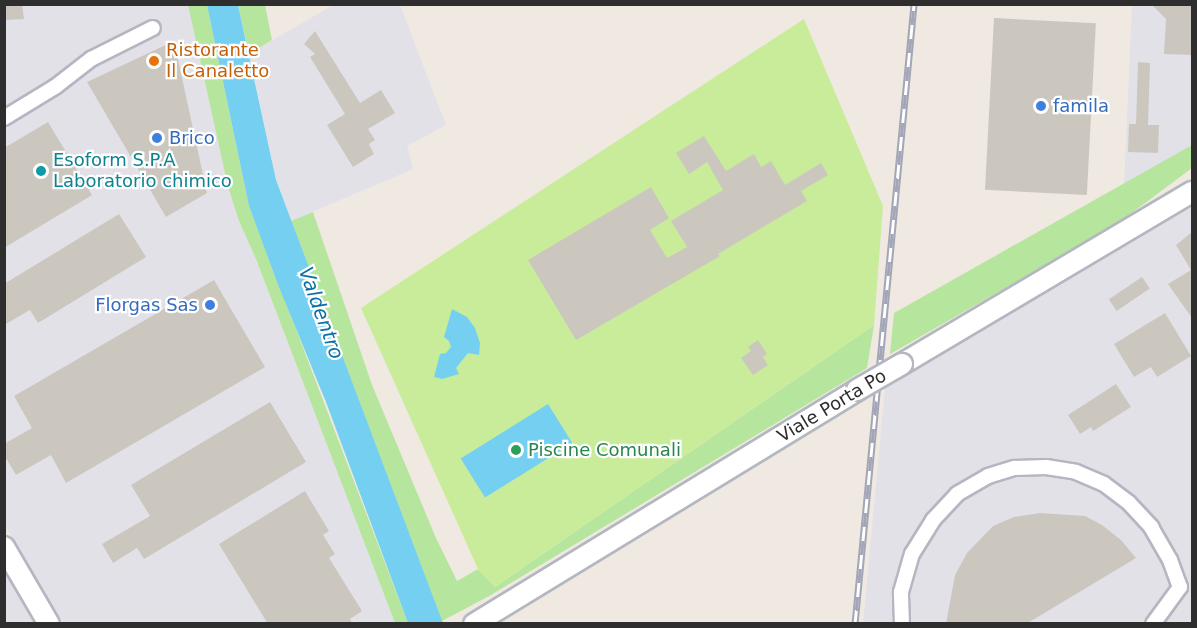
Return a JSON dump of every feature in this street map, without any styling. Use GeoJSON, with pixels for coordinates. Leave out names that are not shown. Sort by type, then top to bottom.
{"type":"FeatureCollection","features":[{"type":"Feature","properties":{"kind":"main road","name":"Viale Porta Po"},"geometry":{"type":"LineString","coordinates":[[478,622],[857,390],[1192,192]]}},
{"type":"Feature","properties":{"kind":"main road"},"geometry":{"type":"LineString","coordinates":[[4,548],[49,624]]}},
{"type":"Feature","properties":{"kind":"street"},"geometry":{"type":"LineString","coordinates":[[4,118],[56,87],[91,59],[153,28]]}},
{"type":"Feature","properties":{"kind":"street"},"geometry":{"type":"LineString","coordinates":[[902,624],[901,592],[912,554],[933,520],[957,494],[988,476],[1025,467],[1076,472],[1104,484],[1129,503],[1151,528],[1170,560],[1180,587],[1153,624]]}},
{"type":"Feature","properties":{"kind":"shaded area"},"geometry":{"type":"Polygon","coordinates":[[[4,5],[188,5],[228,187],[239,221],[256,259],[395,623],[63,623],[5,525],[4,5]]]}},
{"type":"Feature","properties":{"kind":"shaded area"},"geometry":{"type":"Polygon","coordinates":[[[333,5],[400,5],[446,125],[407,146],[413,169],[291,221],[276,180],[249,54],[333,5]]]}},
{"type":"Feature","properties":{"kind":"shaded area"},"geometry":{"type":"Polygon","coordinates":[[[1132,5],[1192,5],[1192,145],[1124,186],[1132,5]]]}},
{"type":"Feature","properties":{"kind":"shaded area"},"geometry":{"type":"Polygon","coordinates":[[[1192,207],[1192,623],[863,624],[885,388],[1192,207]]]}},
{"type":"Feature","properties":{"kind":"shaded area"},"geometry":{"type":"Polygon","coordinates":[[[5,573],[34,623],[5,623],[5,573]]]}},
{"type":"Feature","properties":{"kind":"green space"},"geometry":{"type":"Polygon","coordinates":[[[188,5],[207,5],[249,206],[408,623],[395,623],[256,259],[239,221],[228,187],[188,5]]]}},
{"type":"Feature","properties":{"kind":"green space"},"geometry":{"type":"Polygon","coordinates":[[[238,5],[265,5],[272,40],[249,54],[238,5]]]}},
{"type":"Feature","properties":{"kind":"green space"},"geometry":{"type":"Polygon","coordinates":[[[804,19],[883,206],[874,325],[495,587],[478,569],[361,308],[804,19]]]}},
{"type":"Feature","properties":{"kind":"green space"},"geometry":{"type":"Polygon","coordinates":[[[1192,145],[1192,168],[1117,224],[890,354],[894,313],[1192,145]]]}},
{"type":"Feature","properties":{"kind":"green space"},"geometry":{"type":"Polygon","coordinates":[[[313,212],[372,385],[436,538],[457,581],[478,569],[495,587],[874,325],[867,368],[491,595],[442,621],[291,221],[313,212]]]}},
{"type":"Feature","properties":{"kind":"water","name":"Valdentro"},"geometry":{"type":"Polygon","coordinates":[[[207,5],[238,5],[276,180],[443,623],[408,623],[326,402],[279,287],[249,206],[207,5]]]}},
{"type":"Feature","properties":{"kind":"water"},"geometry":{"type":"Polygon","coordinates":[[[452,309],[467,317],[475,328],[480,343],[479,355],[468,353],[456,368],[459,374],[442,379],[434,377],[440,354],[446,353],[451,347],[449,341],[444,337],[452,309]]]}},
{"type":"Feature","properties":{"kind":"water","name":"Piscine Comunali"},"geometry":{"type":"Polygon","coordinates":[[[548,404],[572,443],[485,498],[461,459],[548,404]]]}},
{"type":"Feature","properties":{"kind":"building"},"geometry":{"type":"Polygon","coordinates":[[[4,4],[22,4],[24,19],[4,20],[4,4]]]}},
{"type":"Feature","properties":{"kind":"building"},"geometry":{"type":"Polygon","coordinates":[[[1151,4],[1192,4],[1192,55],[1164,54],[1166,19],[1151,4]]]}},
{"type":"Feature","properties":{"kind":"building","name":"famila"},"geometry":{"type":"Polygon","coordinates":[[[994,18],[1096,23],[1087,195],[985,190],[994,18]]]}},
{"type":"Feature","properties":{"kind":"building"},"geometry":{"type":"Polygon","coordinates":[[[315,31],[360,103],[381,90],[395,113],[368,129],[375,140],[369,144],[374,154],[353,167],[327,125],[345,114],[310,57],[315,54],[304,44],[315,31]]]}},
{"type":"Feature","properties":{"kind":"building","name":"Brico"},"geometry":{"type":"Polygon","coordinates":[[[174,41],[207,193],[166,217],[87,82],[174,41]]]}},
{"type":"Feature","properties":{"kind":"building"},"geometry":{"type":"Polygon","coordinates":[[[1138,62],[1150,63],[1148,125],[1159,125],[1158,153],[1128,152],[1129,124],[1136,124],[1138,62]]]}},
{"type":"Feature","properties":{"kind":"building","name":"Esoform S.P.A Laboratorio chimico"},"geometry":{"type":"Polygon","coordinates":[[[48,122],[92,195],[4,248],[4,148],[48,122]]]}},
{"type":"Feature","properties":{"kind":"building"},"geometry":{"type":"Polygon","coordinates":[[[704,136],[726,171],[754,154],[761,167],[771,161],[785,185],[821,163],[828,175],[801,191],[807,201],[718,254],[720,256],[576,340],[528,260],[651,187],[669,218],[650,230],[667,258],[687,247],[671,221],[723,190],[707,162],[689,174],[676,153],[704,136]]]}},
{"type":"Feature","properties":{"kind":"building"},"geometry":{"type":"Polygon","coordinates":[[[119,214],[146,257],[38,323],[30,310],[4,325],[4,284],[119,214]]]}},
{"type":"Feature","properties":{"kind":"building"},"geometry":{"type":"Polygon","coordinates":[[[1192,232],[1192,318],[1168,284],[1191,270],[1176,245],[1192,232]]]}},
{"type":"Feature","properties":{"kind":"building"},"geometry":{"type":"Polygon","coordinates":[[[1142,277],[1150,289],[1117,311],[1109,299],[1142,277]]]}},
{"type":"Feature","properties":{"kind":"building"},"geometry":{"type":"Polygon","coordinates":[[[214,280],[265,367],[66,483],[51,455],[16,475],[4,455],[4,444],[32,428],[14,396],[214,280]]]}},
{"type":"Feature","properties":{"kind":"building"},"geometry":{"type":"Polygon","coordinates":[[[1165,313],[1191,356],[1157,377],[1151,367],[1134,377],[1114,344],[1165,313]]]}},
{"type":"Feature","properties":{"kind":"building"},"geometry":{"type":"Polygon","coordinates":[[[758,340],[767,354],[763,357],[768,365],[753,375],[741,358],[751,351],[748,347],[758,340]]]}},
{"type":"Feature","properties":{"kind":"building"},"geometry":{"type":"Polygon","coordinates":[[[1116,384],[1131,407],[1093,431],[1091,427],[1080,434],[1068,415],[1116,384]]]}},
{"type":"Feature","properties":{"kind":"building"},"geometry":{"type":"Polygon","coordinates":[[[270,402],[306,462],[144,559],[137,548],[113,563],[102,544],[150,516],[131,485],[270,402]]]}},
{"type":"Feature","properties":{"kind":"building"},"geometry":{"type":"Polygon","coordinates":[[[305,491],[329,531],[323,535],[335,554],[329,558],[362,611],[350,619],[353,624],[268,624],[219,544],[305,491]]]}},
{"type":"Feature","properties":{"kind":"building"},"geometry":{"type":"Polygon","coordinates":[[[1040,513],[1085,516],[1102,525],[1121,540],[1136,558],[1026,624],[946,624],[955,575],[967,553],[993,526],[1014,517],[1040,513]]]}},
{"type":"Feature","properties":{"kind":"railway"},"geometry":{"type":"LineString","coordinates":[[855,624],[914,4]]}},
{"type":"Feature","properties":{"kind":"place","name":"Ristorante Il Canaletto"},"geometry":{"type":"Point","coordinates":[154,61]}},
{"type":"Feature","properties":{"kind":"place","name":"famila"},"geometry":{"type":"Point","coordinates":[1041,106]}},
{"type":"Feature","properties":{"kind":"place","name":"Brico"},"geometry":{"type":"Point","coordinates":[157,138]}},
{"type":"Feature","properties":{"kind":"place","name":"Esoform S.P.A Laboratorio chimico"},"geometry":{"type":"Point","coordinates":[41,171]}},
{"type":"Feature","properties":{"kind":"place","name":"Florgas Sas"},"geometry":{"type":"Point","coordinates":[210,305]}},
{"type":"Feature","properties":{"kind":"place","name":"Piscine Comunali"},"geometry":{"type":"Point","coordinates":[516,450]}}]}
